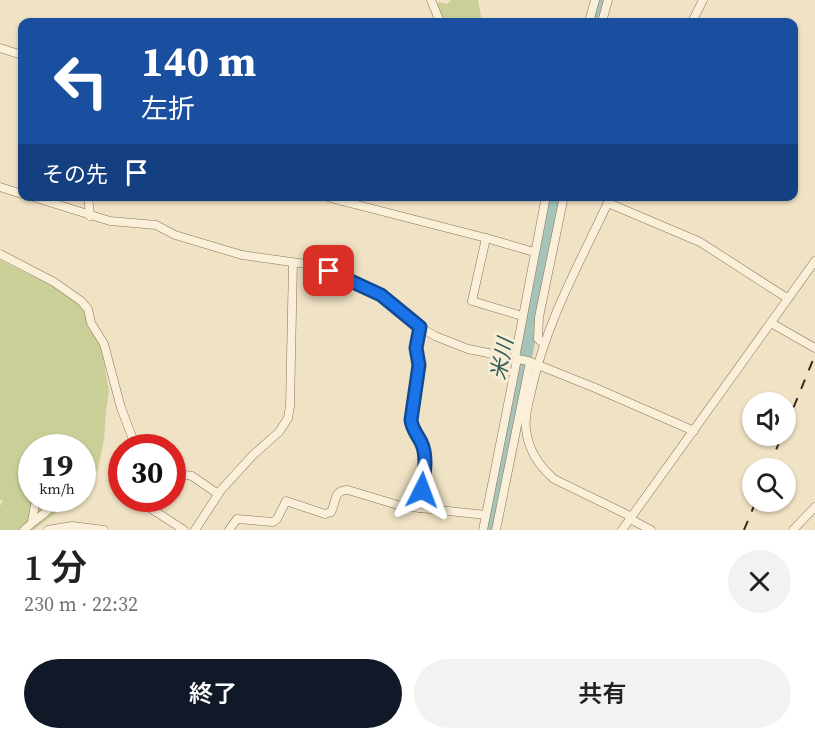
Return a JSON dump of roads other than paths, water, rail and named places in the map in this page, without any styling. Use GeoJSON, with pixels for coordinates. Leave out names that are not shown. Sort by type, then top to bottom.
{"type":"FeatureCollection","features":[{"type":"Feature","properties":{"kind":"street"},"geometry":{"type":"LineString","coordinates":[[430,0],[438,18]]}},
{"type":"Feature","properties":{"kind":"street"},"geometry":{"type":"LineString","coordinates":[[590,18],[595,0]]}},
{"type":"Feature","properties":{"kind":"street"},"geometry":{"type":"LineString","coordinates":[[603,18],[608,0]]}},
{"type":"Feature","properties":{"kind":"street"},"geometry":{"type":"LineString","coordinates":[[694,18],[703,0]]}},
{"type":"Feature","properties":{"kind":"street"},"geometry":{"type":"LineString","coordinates":[[0,48],[18,54]]}},
{"type":"Feature","properties":{"kind":"street"},"geometry":{"type":"LineString","coordinates":[[0,187],[18,193]]}},
{"type":"Feature","properties":{"kind":"street"},"geometry":{"type":"LineString","coordinates":[[45,201],[110,221],[156,225],[175,235],[242,255],[320,266],[381,295],[420,327],[435,336],[468,349],[532,363],[694,431]]}},
{"type":"Feature","properties":{"kind":"street"},"geometry":{"type":"LineString","coordinates":[[88,201],[90,216]]}},
{"type":"Feature","properties":{"kind":"street"},"geometry":{"type":"LineString","coordinates":[[350,201],[534,252]]}},
{"type":"Feature","properties":{"kind":"street"},"geometry":{"type":"LineString","coordinates":[[483,530],[545,201]]}},
{"type":"Feature","properties":{"kind":"street"},"geometry":{"type":"LineString","coordinates":[[543,343],[538,339],[539,317],[563,201]]}},
{"type":"Feature","properties":{"kind":"street"},"geometry":{"type":"LineString","coordinates":[[496,530],[532,363],[609,201]]}},
{"type":"Feature","properties":{"kind":"street"},"geometry":{"type":"LineString","coordinates":[[611,201],[700,242],[787,298]]}},
{"type":"Feature","properties":{"kind":"street"},"geometry":{"type":"LineString","coordinates":[[486,238],[472,301],[522,316]]}},
{"type":"Feature","properties":{"kind":"street"},"geometry":{"type":"LineString","coordinates":[[0,254],[54,282],[81,301],[88,309],[91,323],[104,344],[121,408],[131,434]]}},
{"type":"Feature","properties":{"kind":"street"},"geometry":{"type":"LineString","coordinates":[[622,530],[815,261]]}},
{"type":"Feature","properties":{"kind":"street"},"geometry":{"type":"LineString","coordinates":[[195,530],[218,494],[253,455],[279,432],[288,418],[293,263]]}},
{"type":"Feature","properties":{"kind":"street"},"geometry":{"type":"LineString","coordinates":[[771,323],[815,348]]}},
{"type":"Feature","properties":{"kind":"street"},"geometry":{"type":"LineString","coordinates":[[420,327],[416,348],[419,365],[411,420],[411,427],[422,444],[424,455],[425,471],[420,508]]}},
{"type":"Feature","properties":{"kind":"street"},"geometry":{"type":"LineString","coordinates":[[532,363],[525,427],[535,459],[554,479],[651,530]]}},
{"type":"Feature","properties":{"kind":"street"},"geometry":{"type":"LineString","coordinates":[[186,475],[192,476],[218,494]]}},
{"type":"Feature","properties":{"kind":"street"},"geometry":{"type":"LineString","coordinates":[[229,530],[237,519],[273,522],[277,519],[286,501],[325,514],[331,512],[336,494],[341,490],[348,490],[401,506],[486,515]]}},
{"type":"Feature","properties":{"kind":"street"},"geometry":{"type":"LineString","coordinates":[[797,529],[815,507]]}},
{"type":"Feature","properties":{"kind":"street"},"geometry":{"type":"LineString","coordinates":[[32,521],[34,512]]}},
{"type":"Feature","properties":{"kind":"street"},"geometry":{"type":"LineString","coordinates":[[24,530],[45,512]]}},
{"type":"Feature","properties":{"kind":"street"},"geometry":{"type":"LineString","coordinates":[[156,512],[184,530]]}},
{"type":"Feature","properties":{"kind":"street"},"geometry":{"type":"LineString","coordinates":[[48,530],[72,526],[104,530]]}},
{"type":"Feature","properties":{"kind":"waterway","name":"米川"},"geometry":{"type":"LineString","coordinates":[[597,18],[602,0]]}},
{"type":"Feature","properties":{"kind":"waterway","name":"米川"},"geometry":{"type":"LineString","coordinates":[[490,530],[555,201]]}},
{"type":"Feature","properties":{"kind":"railway"},"geometry":{"type":"LineString","coordinates":[[796,402],[815,355]]}},
{"type":"Feature","properties":{"kind":"railway"},"geometry":{"type":"LineString","coordinates":[[773,458],[778,446]]}},
{"type":"Feature","properties":{"kind":"railway"},"geometry":{"type":"LineString","coordinates":[[744,530],[751,512]]}}]}
